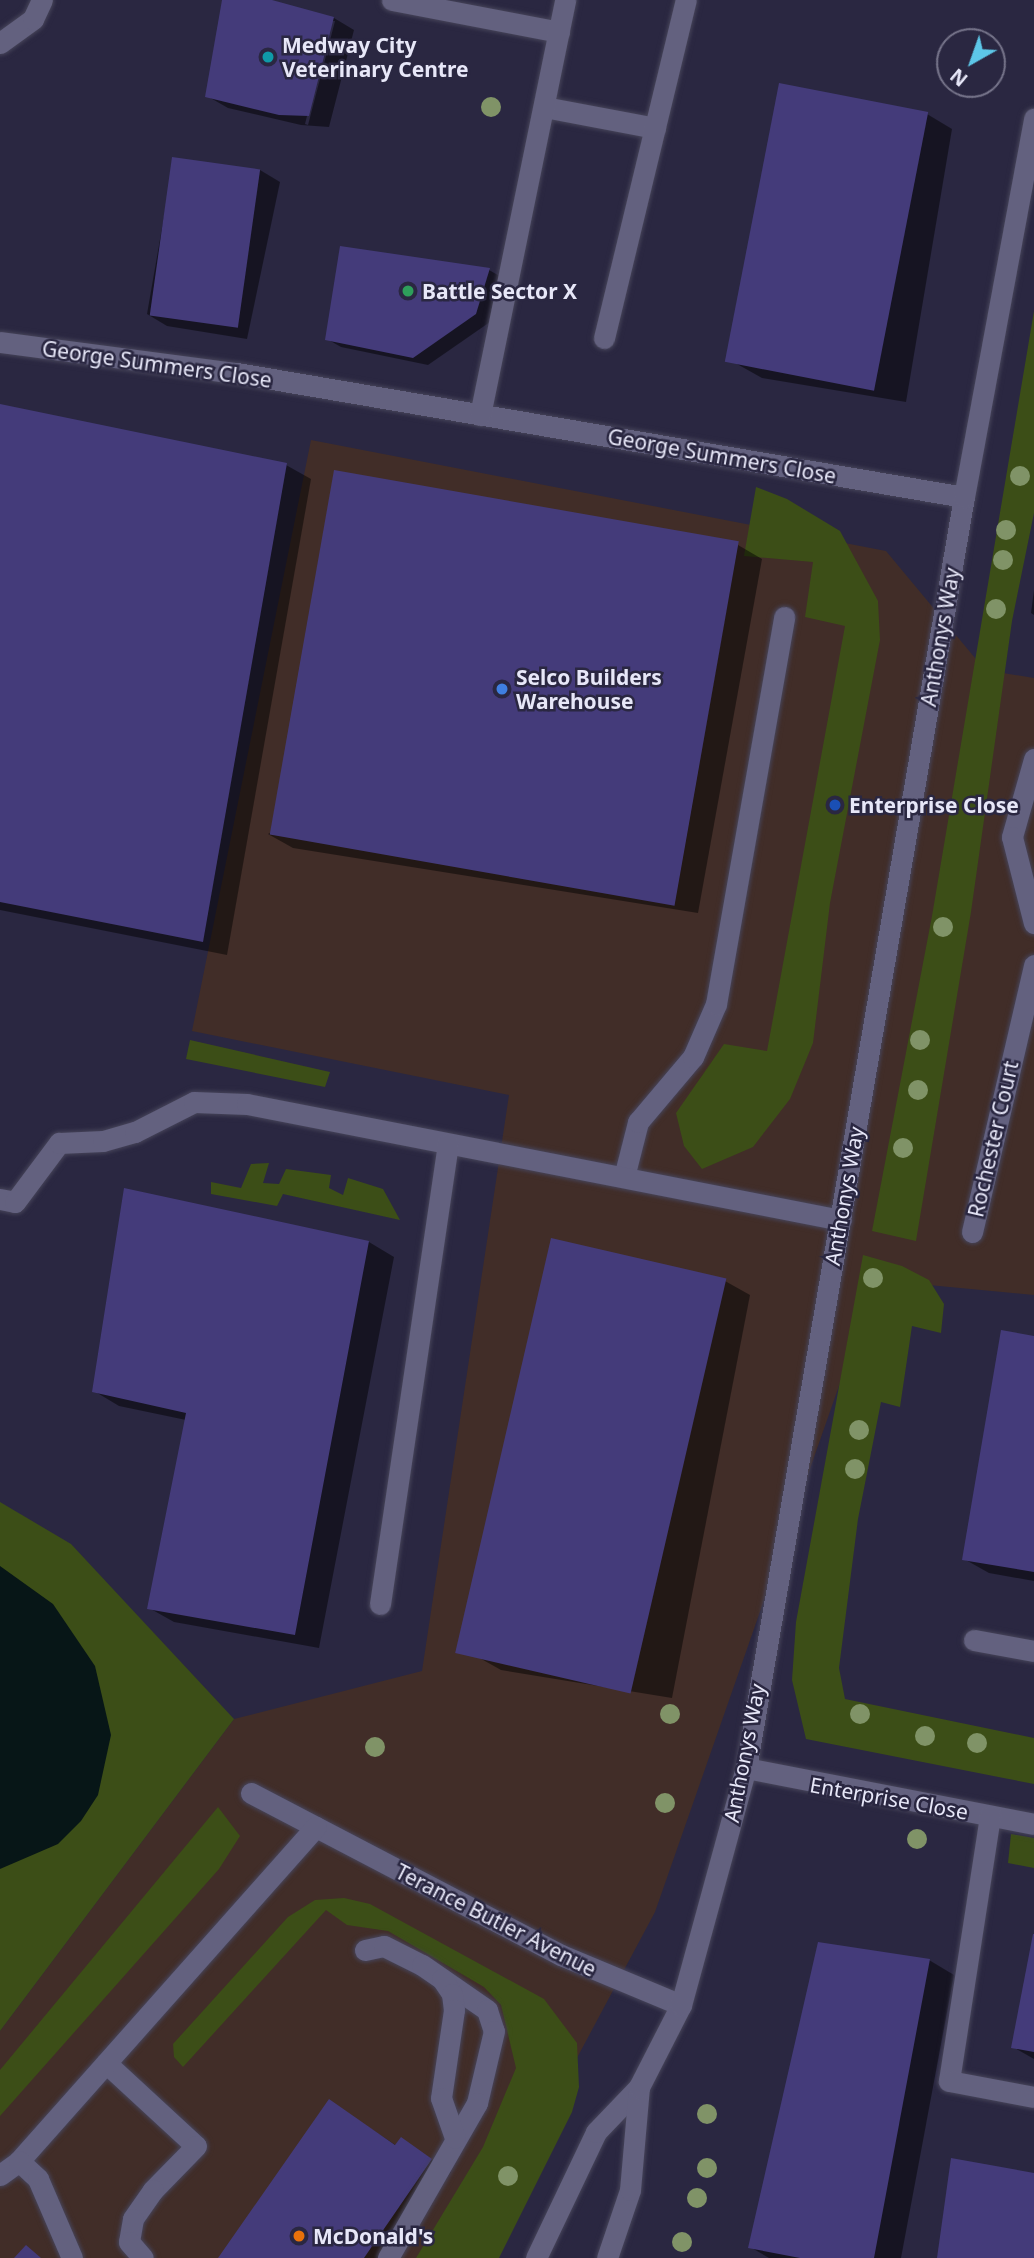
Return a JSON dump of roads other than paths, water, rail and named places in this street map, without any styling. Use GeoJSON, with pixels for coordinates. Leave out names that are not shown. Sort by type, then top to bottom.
{"type":"FeatureCollection","features":[{"type":"Feature","properties":{"kind":"street"},"geometry":{"type":"LineString","coordinates":[[0,43],[33,19],[42,0]]}},
{"type":"Feature","properties":{"kind":"street"},"geometry":{"type":"LineString","coordinates":[[392,0],[559,32]]}},
{"type":"Feature","properties":{"kind":"street"},"geometry":{"type":"LineString","coordinates":[[480,415],[565,0]]}},
{"type":"Feature","properties":{"kind":"street"},"geometry":{"type":"LineString","coordinates":[[604,338],[685,0]]}},
{"type":"Feature","properties":{"kind":"street"},"geometry":{"type":"LineString","coordinates":[[544,107],[655,128]]}},
{"type":"Feature","properties":{"kind":"street","name":"Anthonys Way"},"geometry":{"type":"LineString","coordinates":[[607,2258],[630,2190],[639,2087],[681,2005],[746,1768],[964,497],[1034,118]]}},
{"type":"Feature","properties":{"kind":"street","name":"George Summers Close"},"geometry":{"type":"LineString","coordinates":[[0,342],[237,373],[964,497]]}},
{"type":"Feature","properties":{"kind":"street"},"geometry":{"type":"LineString","coordinates":[[624,1177],[638,1122],[692,1057],[716,1004],[784,617]]}},
{"type":"Feature","properties":{"kind":"street"},"geometry":{"type":"LineString","coordinates":[[1034,759],[1012,837],[1034,923]]}},
{"type":"Feature","properties":{"kind":"street","name":"Rochester Court"},"geometry":{"type":"LineString","coordinates":[[972,1233],[1034,965]]}},
{"type":"Feature","properties":{"kind":"street"},"geometry":{"type":"LineString","coordinates":[[0,1199],[15,1202],[59,1143],[103,1141],[135,1132],[194,1102],[247,1104],[841,1220]]}},
{"type":"Feature","properties":{"kind":"street"},"geometry":{"type":"LineString","coordinates":[[380,1604],[448,1144]]}},
{"type":"Feature","properties":{"kind":"street"},"geometry":{"type":"LineString","coordinates":[[974,1640],[1034,1651]]}},
{"type":"Feature","properties":{"kind":"street","name":"Enterprise Close"},"geometry":{"type":"LineString","coordinates":[[746,1768],[1034,1824]]}},
{"type":"Feature","properties":{"kind":"street","name":"Terance Butler Avenue"},"geometry":{"type":"LineString","coordinates":[[251,1793],[571,1960],[681,2005]]}},
{"type":"Feature","properties":{"kind":"street"},"geometry":{"type":"LineString","coordinates":[[990,1816],[949,2081],[1034,2097]]}},
{"type":"Feature","properties":{"kind":"street"},"geometry":{"type":"LineString","coordinates":[[0,2175],[19,2161],[316,1826]]}},
{"type":"Feature","properties":{"kind":"street"},"geometry":{"type":"LineString","coordinates":[[365,1950],[374,1946],[390,1948],[441,1978],[487,2010],[494,2031],[483,2089],[388,2258]]}},
{"type":"Feature","properties":{"kind":"street"},"geometry":{"type":"LineString","coordinates":[[441,1978],[452,1994],[454,2010],[441,2098],[455,2138]]}},
{"type":"Feature","properties":{"kind":"street"},"geometry":{"type":"LineString","coordinates":[[106,2063],[196,2146],[135,2215],[129,2242],[143,2258]]}},
{"type":"Feature","properties":{"kind":"street"},"geometry":{"type":"LineString","coordinates":[[536,2258],[596,2132],[639,2087]]}},
{"type":"Feature","properties":{"kind":"street"},"geometry":{"type":"LineString","coordinates":[[19,2161],[43,2188],[72,2258]]}},
{"type":"Feature","properties":{"kind":"place","name":"Medway City Veterinary Centre"},"geometry":{"type":"Point","coordinates":[268,57]}},
{"type":"Feature","properties":{"kind":"place","name":"Battle Sector X"},"geometry":{"type":"Point","coordinates":[408,291]}},
{"type":"Feature","properties":{"kind":"place","name":"Selco Builders Warehouse"},"geometry":{"type":"Point","coordinates":[502,689]}},
{"type":"Feature","properties":{"kind":"place","name":"Enterprise Close"},"geometry":{"type":"Point","coordinates":[835,805]}},
{"type":"Feature","properties":{"kind":"place","name":"McDonald's"},"geometry":{"type":"Point","coordinates":[299,2236]}}]}
